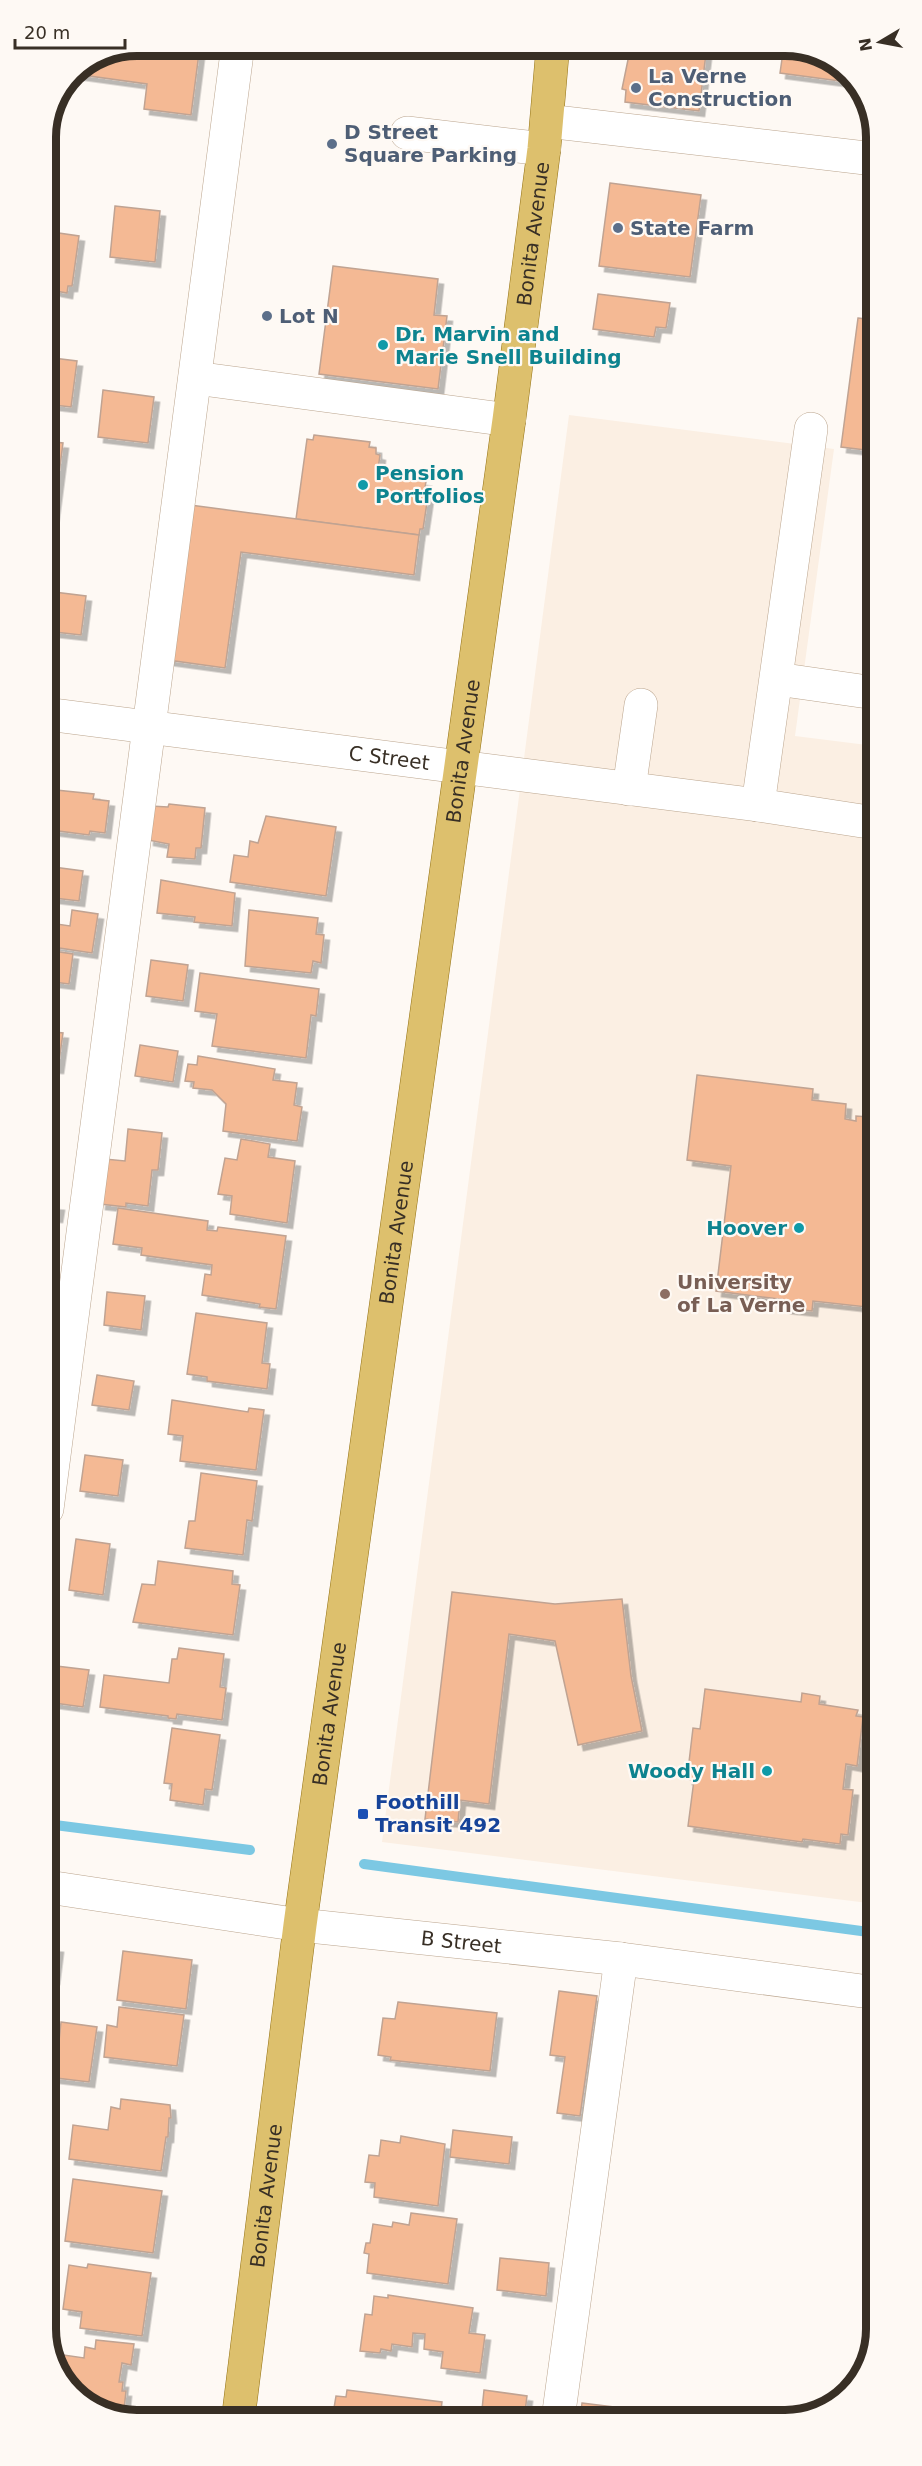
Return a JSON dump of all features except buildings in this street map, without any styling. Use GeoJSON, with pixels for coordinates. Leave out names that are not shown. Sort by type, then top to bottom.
{"type":"FeatureCollection","features":[{"type":"Feature","properties":{"kind":"main road","name":"Bonita Avenue"},"geometry":{"type":"LineString","coordinates":[[239,2410],[300,1925],[509,420],[545,135],[552,56]]}},
{"type":"Feature","properties":{"kind":"street"},"geometry":{"type":"LineString","coordinates":[[56,1441],[237,56]]}},
{"type":"Feature","properties":{"kind":"street"},"geometry":{"type":"LineString","coordinates":[[407,133],[545,135],[866,158]]}},
{"type":"Feature","properties":{"kind":"street"},"geometry":{"type":"LineString","coordinates":[[195,378],[509,420]]}},
{"type":"Feature","properties":{"kind":"street"},"geometry":{"type":"LineString","coordinates":[[758,805],[811,429]]}},
{"type":"Feature","properties":{"kind":"street"},"geometry":{"type":"LineString","coordinates":[[777,679],[866,692]]}},
{"type":"Feature","properties":{"kind":"street"},"geometry":{"type":"LineString","coordinates":[[629,789],[641,705]]}},
{"type":"Feature","properties":{"kind":"street","name":"C Street"},"geometry":{"type":"LineString","coordinates":[[56,715],[758,805],[866,822]]}},
{"type":"Feature","properties":{"kind":"street","name":"B Street"},"geometry":{"type":"LineString","coordinates":[[56,1888],[300,1925],[621,1959],[866,1992]]}},
{"type":"Feature","properties":{"kind":"street"},"geometry":{"type":"LineString","coordinates":[[559,2410],[621,1959]]}},
{"type":"Feature","properties":{"kind":"shaded area","name":"University of La Verne"},"geometry":{"type":"Polygon","coordinates":[[[569,415],[834,449],[795,736],[866,745],[866,1903],[382,1842],[569,415]]]}},
{"type":"Feature","properties":{"kind":"waterway"},"geometry":{"type":"LineString","coordinates":[[56,1825],[250,1850]]}},
{"type":"Feature","properties":{"kind":"waterway"},"geometry":{"type":"LineString","coordinates":[[364,1864],[866,1932]]}},
{"type":"Feature","properties":{"kind":"place","name":"La Verne Construction"},"geometry":{"type":"Point","coordinates":[636,88]}},
{"type":"Feature","properties":{"kind":"place","name":"D Street Square Parking"},"geometry":{"type":"Point","coordinates":[332,144]}},
{"type":"Feature","properties":{"kind":"place","name":"State Farm"},"geometry":{"type":"Point","coordinates":[618,228]}},
{"type":"Feature","properties":{"kind":"place","name":"Lot N"},"geometry":{"type":"Point","coordinates":[267,316]}},
{"type":"Feature","properties":{"kind":"place","name":"Dr. Marvin and Marie Snell Building"},"geometry":{"type":"Point","coordinates":[383,345]}},
{"type":"Feature","properties":{"kind":"place","name":"Pension Portfolios"},"geometry":{"type":"Point","coordinates":[363,485]}},
{"type":"Feature","properties":{"kind":"place","name":"Hoover"},"geometry":{"type":"Point","coordinates":[799,1228]}},
{"type":"Feature","properties":{"kind":"place","name":"University of La Verne"},"geometry":{"type":"Point","coordinates":[665,1294]}},
{"type":"Feature","properties":{"kind":"place","name":"Woody Hall"},"geometry":{"type":"Point","coordinates":[767,1771]}},
{"type":"Feature","properties":{"kind":"place","name":"Foothill Transit 492"},"geometry":{"type":"Point","coordinates":[363,1814]}}]}
